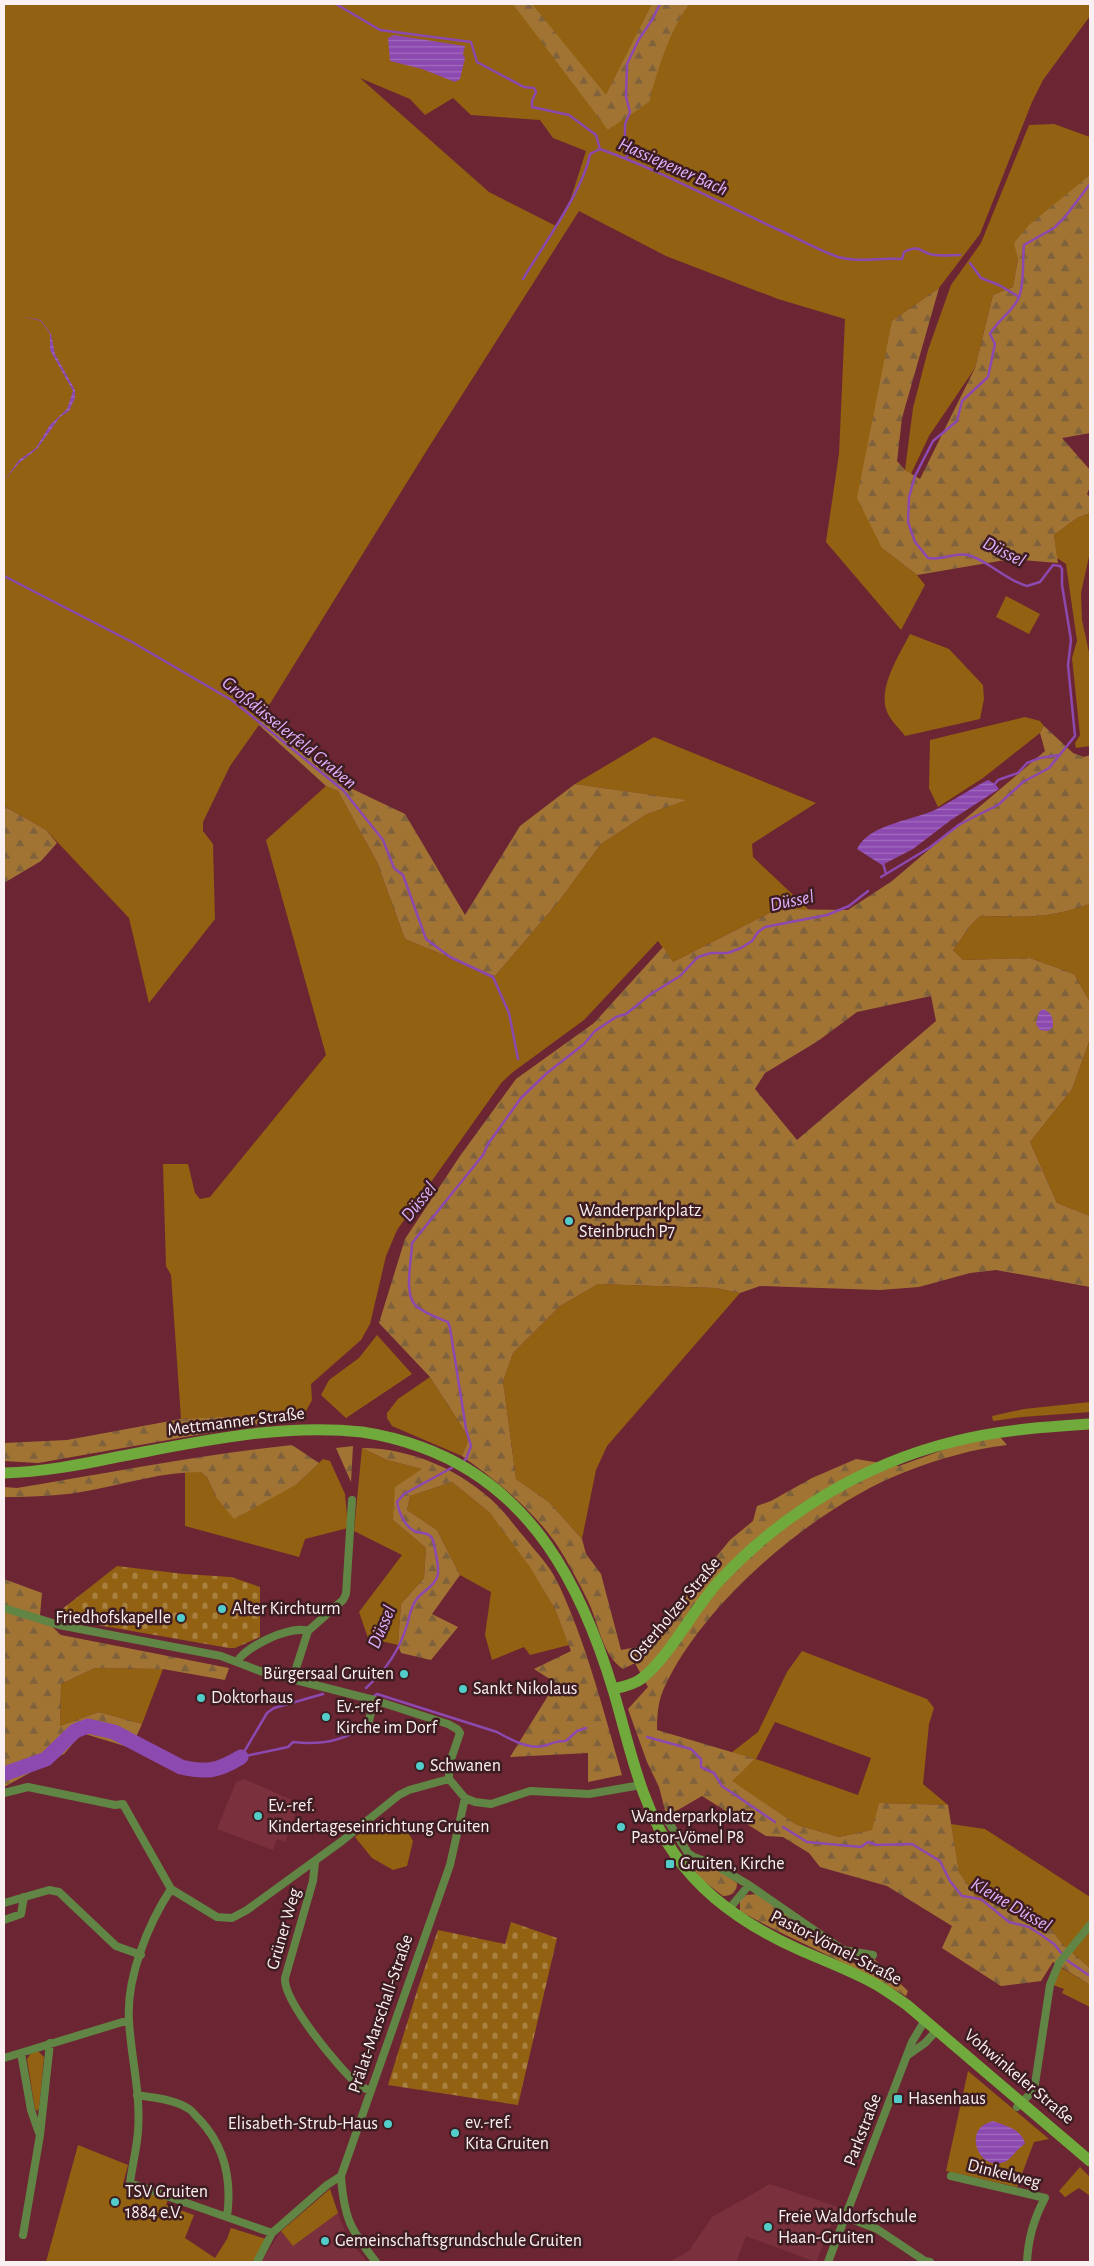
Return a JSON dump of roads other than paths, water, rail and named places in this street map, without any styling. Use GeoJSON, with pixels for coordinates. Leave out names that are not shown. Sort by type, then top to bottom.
{"type":"FeatureCollection","features":[{"type":"Feature","properties":{"kind":"main road","name":"Osterholzer Straße"},"geometry":{"type":"LineString","coordinates":[[613,1689],[630,1684],[649,1671],[697,1607],[741,1558],[784,1522],[847,1482],[883,1465],[952,1442],[986,1434],[1090,1424]]}},
{"type":"Feature","properties":{"kind":"main road","name":"Mettmanner Straße"},"geometry":{"type":"LineString","coordinates":[[4,1473],[67,1467],[204,1441],[289,1430],[337,1430],[376,1434],[435,1452],[465,1467],[505,1496],[529,1521],[551,1549],[580,1602],[613,1689],[641,1785]]}},
{"type":"Feature","properties":{"kind":"main road","name":"Pastor-Vömel-Straße"},"geometry":{"type":"LineString","coordinates":[[641,1785],[657,1824],[676,1856],[702,1886],[729,1909],[770,1936],[876,1985],[925,2020]]}},
{"type":"Feature","properties":{"kind":"main road","name":"Vohwinkeler Straße"},"geometry":{"type":"LineString","coordinates":[[925,2020],[1019,2104],[1090,2161]]}},
{"type":"Feature","properties":{"kind":"street"},"geometry":{"type":"LineString","coordinates":[[292,1680],[308,1631],[343,1600],[346,1594],[352,1500]]}},
{"type":"Feature","properties":{"kind":"street"},"geometry":{"type":"LineString","coordinates":[[4,1608],[59,1625],[220,1656],[292,1680],[374,1700],[448,1724],[457,1729],[459,1738],[449,1765],[449,1779],[465,1798],[475,1802],[490,1804],[530,1791],[589,1794],[641,1785]]}},
{"type":"Feature","properties":{"kind":"street"},"geometry":{"type":"LineString","coordinates":[[237,1662],[245,1652],[273,1637],[293,1630],[302,1629],[308,1631]]}},
{"type":"Feature","properties":{"kind":"street"},"geometry":{"type":"LineString","coordinates":[[367,1729],[374,1700]]}},
{"type":"Feature","properties":{"kind":"street"},"geometry":{"type":"LineString","coordinates":[[4,1793],[28,1787],[115,1805],[123,1804],[171,1889],[216,1918],[232,1918],[248,1910],[315,1862],[399,1795],[409,1790],[449,1779]]}},
{"type":"Feature","properties":{"kind":"street","name":"Prälat-Marschall-Straße"},"geometry":{"type":"LineString","coordinates":[[376,2262],[354,2234],[343,2206],[341,2176],[450,1865],[465,1798]]}},
{"type":"Feature","properties":{"kind":"street","name":"Pastor-Vömel-Straße"},"geometry":{"type":"LineString","coordinates":[[666,1818],[688,1853],[715,1865],[749,1885],[843,1950],[873,1956]]}},
{"type":"Feature","properties":{"kind":"street","name":"Grüner Weg"},"geometry":{"type":"LineString","coordinates":[[315,1862],[313,1881],[285,1978],[285,1987],[296,2010],[339,2064],[356,2083],[371,2090]]}},
{"type":"Feature","properties":{"kind":"street"},"geometry":{"type":"LineString","coordinates":[[729,1909],[749,1885]]}},
{"type":"Feature","properties":{"kind":"street"},"geometry":{"type":"LineString","coordinates":[[171,1889],[154,1916],[130,1997],[129,2020],[137,2095],[138,2130],[130,2183],[272,2233]]}},
{"type":"Feature","properties":{"kind":"street"},"geometry":{"type":"LineString","coordinates":[[4,1903],[49,1890],[59,1892],[116,1946],[141,1955]]}},
{"type":"Feature","properties":{"kind":"street"},"geometry":{"type":"LineString","coordinates":[[4,1920],[21,1914],[24,1897]]}},
{"type":"Feature","properties":{"kind":"street"},"geometry":{"type":"LineString","coordinates":[[1019,2104],[1030,2094],[1035,2084],[1050,1985],[1066,1952],[1090,1926]]}},
{"type":"Feature","properties":{"kind":"street"},"geometry":{"type":"LineString","coordinates":[[4,2058],[129,2020]]}},
{"type":"Feature","properties":{"kind":"street","name":"Parkstraße"},"geometry":{"type":"LineString","coordinates":[[828,2262],[912,2042],[925,2020]]}},
{"type":"Feature","properties":{"kind":"street"},"geometry":{"type":"LineString","coordinates":[[908,2055],[925,2043],[937,2030]]}},
{"type":"Feature","properties":{"kind":"street"},"geometry":{"type":"LineString","coordinates":[[23,2235],[40,2135],[50,2043]]}},
{"type":"Feature","properties":{"kind":"street"},"geometry":{"type":"LineString","coordinates":[[21,2053],[31,2110],[40,2135]]}},
{"type":"Feature","properties":{"kind":"street"},"geometry":{"type":"LineString","coordinates":[[137,2095],[189,2108],[210,2131],[221,2153],[228,2178],[230,2198],[226,2217]]}},
{"type":"Feature","properties":{"kind":"street"},"geometry":{"type":"LineString","coordinates":[[257,2262],[272,2233],[327,2185],[341,2176]]}},
{"type":"Feature","properties":{"kind":"street","name":"Dinkelweg"},"geometry":{"type":"LineString","coordinates":[[951,2176],[1045,2198],[1035,2219],[1028,2244],[1027,2262]]}},
{"type":"Feature","properties":{"kind":"street"},"geometry":{"type":"LineString","coordinates":[[846,2216],[877,2229],[927,2262]]}},
{"type":"Feature","properties":{"kind":"waterway","name":"Hassiepener Bach"},"geometry":{"type":"LineString","coordinates":[[336,4],[380,30],[471,42],[477,62],[524,87],[534,88],[536,92],[532,101],[532,107],[569,115],[596,135],[600,149],[668,177],[838,257],[854,260],[902,259],[904,252],[914,249],[935,255],[960,255]]}},
{"type":"Feature","properties":{"kind":"waterway"},"geometry":{"type":"LineString","coordinates":[[626,158],[630,149],[625,137],[625,124],[630,112],[626,97],[627,64],[639,39],[660,4]]}},
{"type":"Feature","properties":{"kind":"waterway"},"geometry":{"type":"LineString","coordinates":[[523,279],[580,184],[590,154],[600,149]]}},
{"type":"Feature","properties":{"kind":"waterway","name":"Düssel"},"geometry":{"type":"LineString","coordinates":[[881,877],[929,848],[960,824],[998,805],[1023,782],[1049,768],[1075,736],[1068,665],[1071,640],[1062,585],[1062,569],[1060,566],[1053,565],[1040,582],[1027,586],[1020,584],[971,556],[960,555],[928,558],[915,542],[908,522],[909,497],[915,476],[933,441],[957,421],[962,401],[988,377],[995,344],[990,334],[1019,297],[1023,278],[1024,245],[1054,228],[1065,217],[1090,184]]}},
{"type":"Feature","properties":{"kind":"waterway","name":"Hassiepener Bach"},"geometry":{"type":"LineString","coordinates":[[970,263],[981,278],[999,285],[1019,297]]}},
{"type":"Feature","properties":{"kind":"waterway","name":"Großdüsselerfeld Graben"},"geometry":{"type":"LineString","coordinates":[[4,576],[132,642],[233,701],[343,790],[383,840],[394,868],[403,875],[426,939],[450,957],[493,977],[509,1013],[518,1059]]}},
{"type":"Feature","properties":{"kind":"waterway"},"geometry":{"type":"LineString","coordinates":[[994,785],[998,780],[1018,773],[1027,763],[1040,758],[1059,755]]}},
{"type":"Feature","properties":{"kind":"waterway"},"geometry":{"type":"LineString","coordinates":[[883,863],[886,874]]}},
{"type":"Feature","properties":{"kind":"waterway","name":"Düssel"},"geometry":{"type":"LineString","coordinates":[[462,1462],[466,1459],[471,1446],[466,1429],[450,1328],[448,1322],[423,1311],[412,1301],[409,1285],[412,1243],[483,1155],[488,1144],[521,1098],[547,1073],[584,1044],[595,1031],[616,1017],[626,1014],[651,994],[680,976],[698,957],[711,953],[728,953],[741,948],[752,941],[758,932],[765,927],[827,915],[849,906],[868,891]]}},
{"type":"Feature","properties":{"kind":"waterway","name":"Düssel"},"geometry":{"type":"LineString","coordinates":[[366,1688],[391,1659],[404,1634],[414,1603],[435,1582],[438,1574],[433,1540],[429,1535],[414,1531],[407,1525],[397,1502],[404,1494],[455,1466]]}},
{"type":"Feature","properties":{"kind":"waterway","name":"Düssel"},"geometry":{"type":"LineString","coordinates":[[241,1757],[267,1713],[274,1708],[323,1694]]}},
{"type":"Feature","properties":{"kind":"waterway","name":"Kleine Düssel"},"geometry":{"type":"LineString","coordinates":[[374,1696],[377,1694],[497,1732],[515,1741],[534,1747],[566,1741],[577,1731],[586,1728]]}},
{"type":"Feature","properties":{"kind":"waterway","name":"Düssel"},"geometry":{"type":"LineString","coordinates":[[4,1774],[46,1759],[75,1731],[88,1726],[114,1732],[181,1767],[190,1769],[212,1770],[241,1757]]}},
{"type":"Feature","properties":{"kind":"waterway","name":"Kleine Düssel"},"geometry":{"type":"LineString","coordinates":[[241,1757],[288,1747],[293,1742],[320,1743],[337,1739],[345,1737],[361,1728]]}},
{"type":"Feature","properties":{"kind":"waterway","name":"Kleine Düssel"},"geometry":{"type":"LineString","coordinates":[[647,1737],[691,1749],[701,1759],[701,1767],[714,1773],[722,1786],[775,1822]]}},
{"type":"Feature","properties":{"kind":"waterway","name":"Kleine Düssel"},"geometry":{"type":"LineString","coordinates":[[783,1827],[807,1842],[861,1847],[868,1842],[877,1845],[912,1844],[940,1861],[950,1881],[962,1896],[981,1899],[1009,1922],[1029,1927],[1054,1944],[1068,1961],[1090,1976]]}},
{"type":"Feature","properties":{"kind":"place","name":"Wanderparkplatz Steinbruch P7"},"geometry":{"type":"Point","coordinates":[569,1221]}},
{"type":"Feature","properties":{"kind":"place","name":"Alter Kirchturm"},"geometry":{"type":"Point","coordinates":[222,1609]}},
{"type":"Feature","properties":{"kind":"place","name":"Friedhofskapelle"},"geometry":{"type":"Point","coordinates":[181,1618]}},
{"type":"Feature","properties":{"kind":"place","name":"Bürgersaal Gruiten"},"geometry":{"type":"Point","coordinates":[404,1674]}},
{"type":"Feature","properties":{"kind":"place","name":"Sankt Nikolaus"},"geometry":{"type":"Point","coordinates":[463,1689]}},
{"type":"Feature","properties":{"kind":"place","name":"Doktorhaus"},"geometry":{"type":"Point","coordinates":[201,1698]}},
{"type":"Feature","properties":{"kind":"place","name":"Ev.-ref. Kirche im Dorf"},"geometry":{"type":"Point","coordinates":[326,1717]}},
{"type":"Feature","properties":{"kind":"place","name":"Schwanen"},"geometry":{"type":"Point","coordinates":[420,1766]}},
{"type":"Feature","properties":{"kind":"place","name":"Ev.-ref. Kindertageseinrichtung Gruiten"},"geometry":{"type":"Point","coordinates":[258,1816]}},
{"type":"Feature","properties":{"kind":"place","name":"Wanderparkplatz Pastor-Vömel P8"},"geometry":{"type":"Point","coordinates":[621,1827]}},
{"type":"Feature","properties":{"kind":"place","name":"Gruiten, Kirche"},"geometry":{"type":"Point","coordinates":[670,1864]}},
{"type":"Feature","properties":{"kind":"place","name":"Hasenhaus"},"geometry":{"type":"Point","coordinates":[898,2099]}},
{"type":"Feature","properties":{"kind":"place","name":"Elisabeth-Strub-Haus"},"geometry":{"type":"Point","coordinates":[388,2124]}},
{"type":"Feature","properties":{"kind":"place","name":"ev.-ref. Kita Gruiten"},"geometry":{"type":"Point","coordinates":[455,2133]}},
{"type":"Feature","properties":{"kind":"place","name":"TSV Gruiten 1884 e.V."},"geometry":{"type":"Point","coordinates":[115,2202]}},
{"type":"Feature","properties":{"kind":"place","name":"Freie Waldorfschule Haan-Gruiten"},"geometry":{"type":"Point","coordinates":[768,2227]}},
{"type":"Feature","properties":{"kind":"place","name":"Gemeinschaftsgrundschule Gruiten"},"geometry":{"type":"Point","coordinates":[325,2241]}}]}
